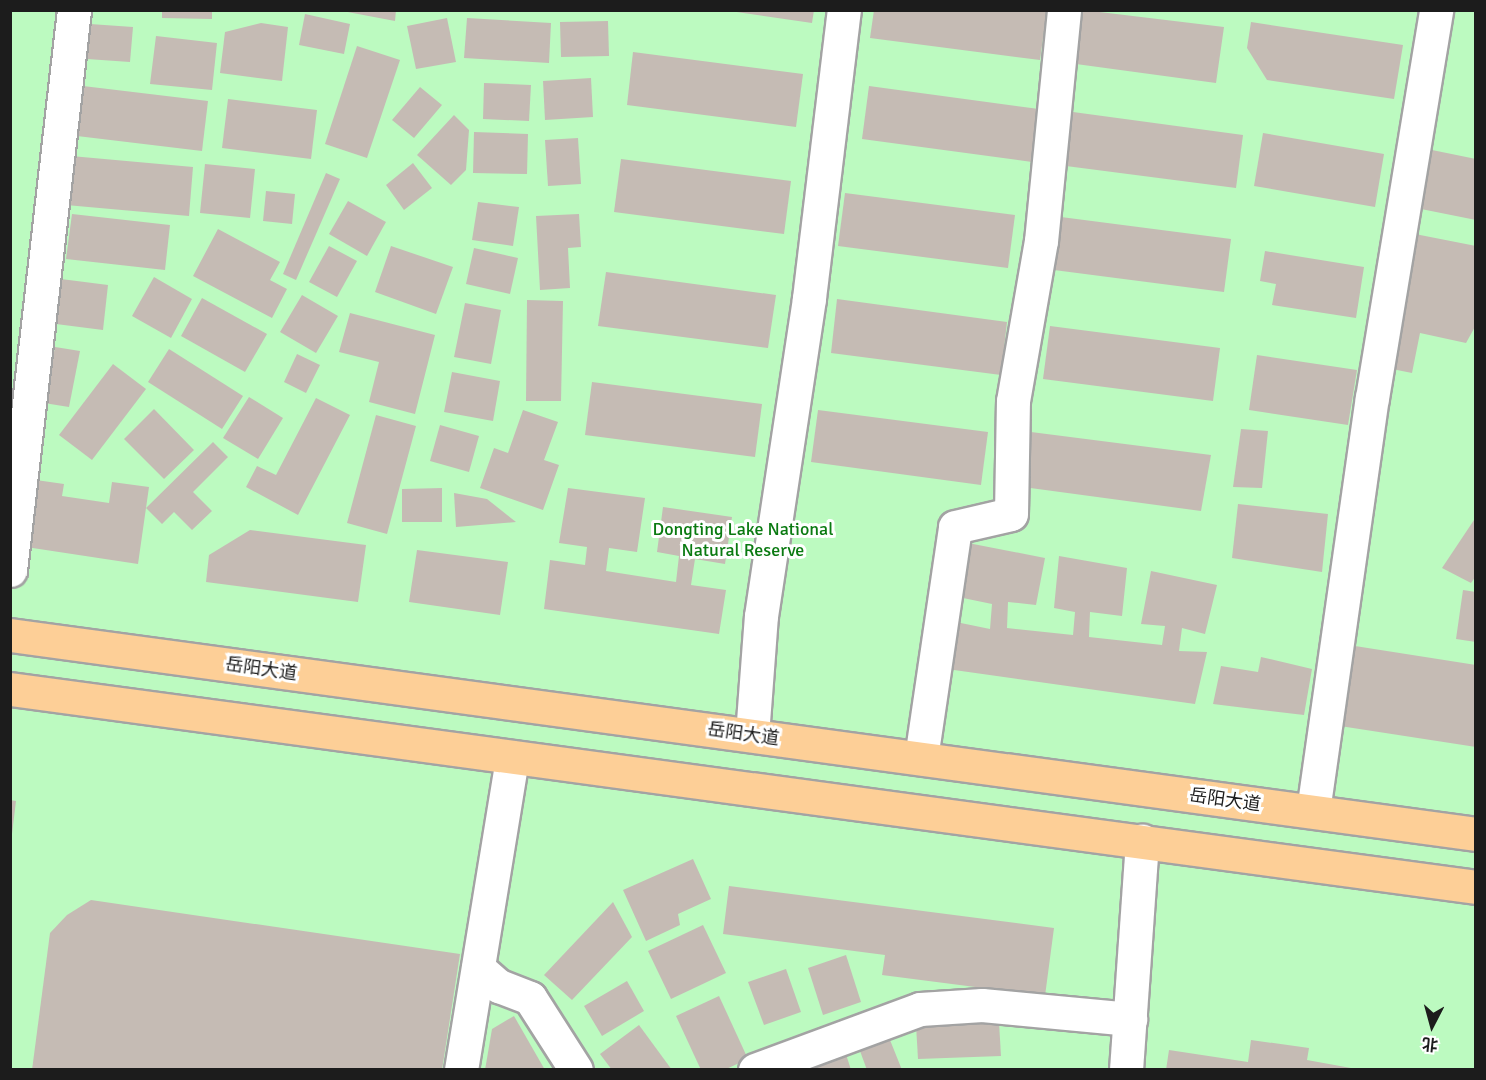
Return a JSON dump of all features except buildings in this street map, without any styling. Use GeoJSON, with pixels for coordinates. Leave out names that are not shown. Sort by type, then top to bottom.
{"type":"FeatureCollection","features":[{"type":"Feature","properties":{"kind":"main road","name":"岳阳大道"},"geometry":{"type":"LineString","coordinates":[[10,635],[1476,834]]}},
{"type":"Feature","properties":{"kind":"main road"},"geometry":{"type":"LineString","coordinates":[[10,689],[1476,886]]}},
{"type":"Feature","properties":{"kind":"street"},"geometry":{"type":"LineString","coordinates":[[10,570],[74,10]]}},
{"type":"Feature","properties":{"kind":"street"},"geometry":{"type":"LineString","coordinates":[[752,735],[761,616],[809,298],[844,10]]}},
{"type":"Feature","properties":{"kind":"street"},"geometry":{"type":"LineString","coordinates":[[921,758],[955,527],[1011,514],[1014,401],[1041,241],[1064,10]]}},
{"type":"Feature","properties":{"kind":"street"},"geometry":{"type":"LineString","coordinates":[[1313,812],[1372,399],[1436,10]]}},
{"type":"Feature","properties":{"kind":"street"},"geometry":{"type":"LineString","coordinates":[[462,1070],[512,757]]}},
{"type":"Feature","properties":{"kind":"street"},"geometry":{"type":"LineString","coordinates":[[1126,1070],[1142,841]]}},
{"type":"Feature","properties":{"kind":"street"},"geometry":{"type":"LineString","coordinates":[[478,968],[499,986],[530,998],[576,1070]]}},
{"type":"Feature","properties":{"kind":"street"},"geometry":{"type":"LineString","coordinates":[[755,1070],[921,1009],[982,1005],[1130,1019]]}},
{"type":"Feature","properties":{"kind":"green space","name":"Dongting Lake National Natural Reserve"},"geometry":{"type":"Polygon","coordinates":[[[11,11],[1475,11],[1475,1069],[11,1069],[11,11]]]}}]}
